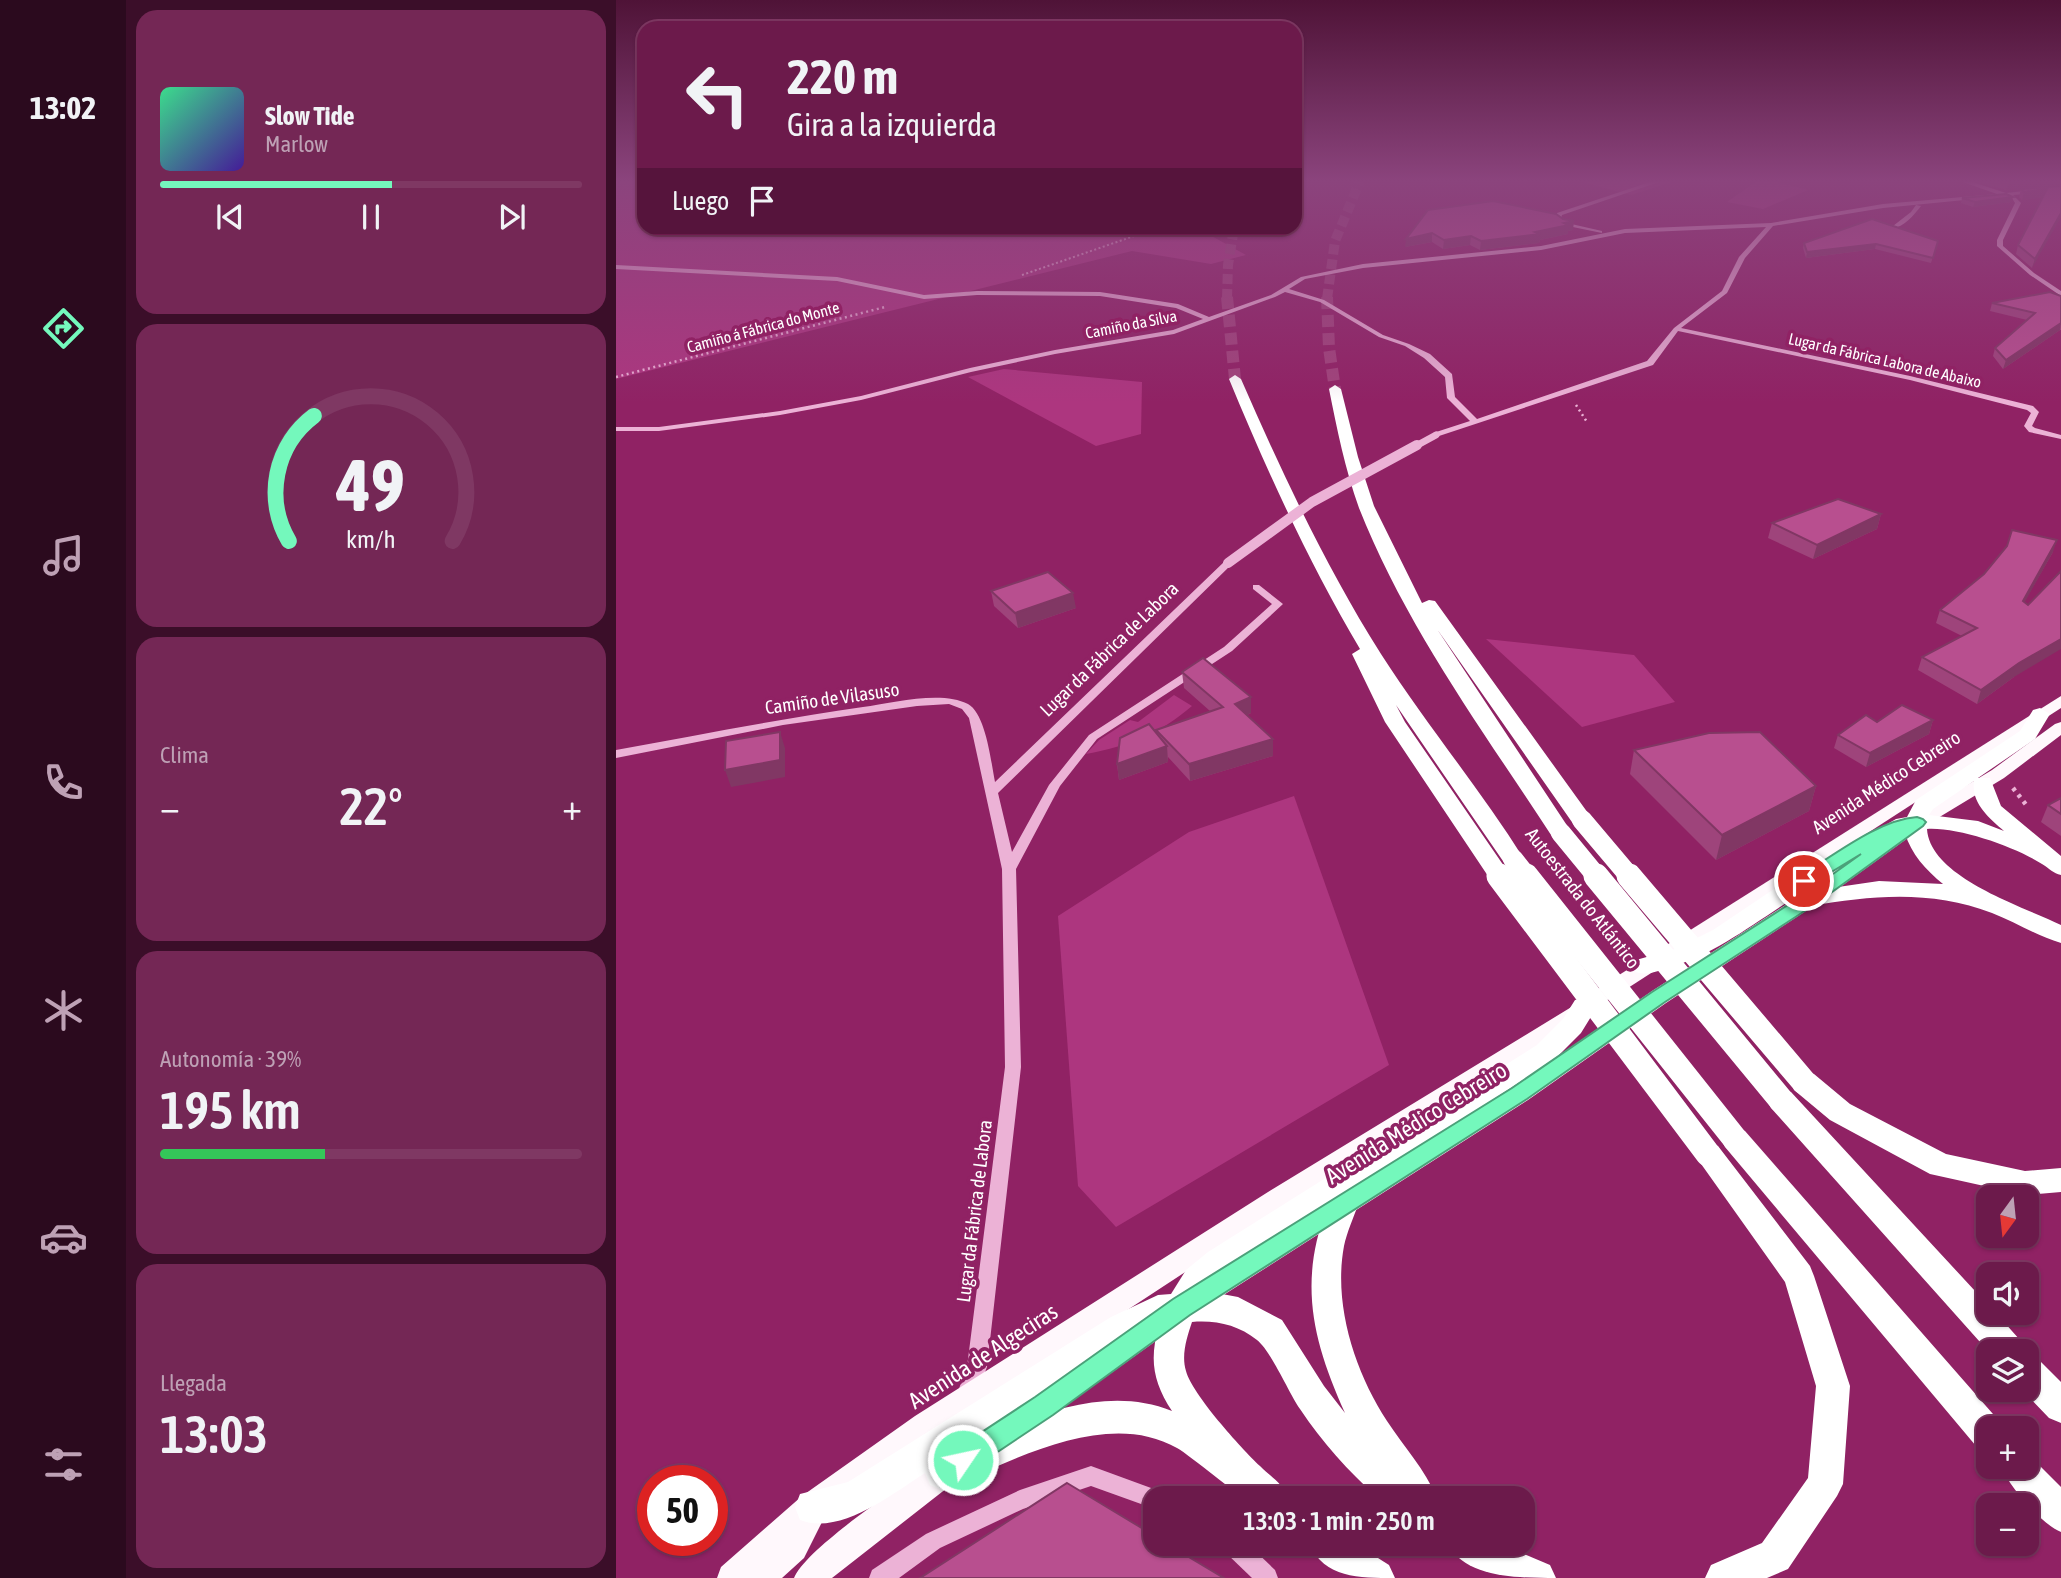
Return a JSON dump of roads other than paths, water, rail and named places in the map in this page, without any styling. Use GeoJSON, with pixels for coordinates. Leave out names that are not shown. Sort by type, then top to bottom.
{"type":"FeatureCollection","features":[{"type":"Feature","properties":{"kind":"highway","name":"Autoestrada do Atlántico"},"geometry":{"type":"LineString","coordinates":[[1235,379],[1271,464],[1310,544],[1355,625],[1506,867],[1722,1147]]}},
{"type":"Feature","properties":{"kind":"highway","name":"Autoestrada do Atlántico"},"geometry":{"type":"LineString","coordinates":[[1335,389],[1349,452],[1372,522],[1461,653],[1572,826],[1999,1339]]}},
{"type":"Feature","properties":{"kind":"highway"},"geometry":{"type":"LineString","coordinates":[[2040,714],[2028,735],[1924,805],[1917,822],[1919,842],[1933,864],[1952,882],[1982,899],[2061,935]]}},
{"type":"Feature","properties":{"kind":"highway"},"geometry":{"type":"LineString","coordinates":[[1983,783],[1987,800],[1993,810],[2053,862]]}},
{"type":"Feature","properties":{"kind":"highway"},"geometry":{"type":"LineString","coordinates":[[1645,967],[1683,955],[1721,936],[1785,892],[1880,835],[1904,824],[1917,822],[1978,828],[2053,862]]}},
{"type":"Feature","properties":{"kind":"highway"},"geometry":{"type":"LineString","coordinates":[[1811,898],[1875,887],[1928,889],[1982,899]]}},
{"type":"Feature","properties":{"kind":"highway"},"geometry":{"type":"LineString","coordinates":[[1256,1486],[1188,1406],[1169,1370],[1171,1338],[1182,1307],[1195,1283],[1219,1262],[1546,1052],[1572,1026],[1584,1007]]}},
{"type":"Feature","properties":{"kind":"highway"},"geometry":{"type":"LineString","coordinates":[[1792,1091],[1840,1112],[1940,1165],[2025,1183],[2061,1180]]}},
{"type":"Feature","properties":{"kind":"highway"},"geometry":{"type":"LineString","coordinates":[[1722,1147],[1976,1421]]}},
{"type":"Feature","properties":{"kind":"highway"},"geometry":{"type":"LineString","coordinates":[[1722,1147],[1799,1276],[1833,1387],[1825,1484],[1775,1556],[1724,1578]]}},
{"type":"Feature","properties":{"kind":"highway"},"geometry":{"type":"LineString","coordinates":[[1343,1205],[1328,1250],[1328,1314],[1343,1368],[1368,1422],[1412,1486]]}},
{"type":"Feature","properties":{"kind":"highway"},"geometry":{"type":"LineString","coordinates":[[813,1507],[855,1498],[1122,1328],[1157,1310],[1208,1306],[1238,1311],[1271,1331],[1311,1398],[1357,1456],[1391,1486]]}},
{"type":"Feature","properties":{"kind":"highway"},"geometry":{"type":"LineString","coordinates":[[2039,1383],[2061,1406]]}},
{"type":"Feature","properties":{"kind":"highway"},"geometry":{"type":"LineString","coordinates":[[943,1473],[1027,1438],[1089,1417],[1145,1419],[1185,1433],[1255,1486]]}},
{"type":"Feature","properties":{"kind":"highway"},"geometry":{"type":"LineString","coordinates":[[2030,1479],[2061,1514]]}},
{"type":"Feature","properties":{"kind":"highway"},"geometry":{"type":"LineString","coordinates":[[1342,1556],[1376,1578]]}},
{"type":"Feature","properties":{"kind":"highway"},"geometry":{"type":"LineString","coordinates":[[1486,1556],[1537,1578]]}},
{"type":"Feature","properties":{"kind":"main road","name":"Avenida Médico Cebreiro"},"geometry":{"type":"LineString","coordinates":[[1278,1199],[1584,1007],[2061,701]]}},
{"type":"Feature","properties":{"kind":"main road","name":"Avenida Médico Cebreiro"},"geometry":{"type":"LineString","coordinates":[[809,1578],[847,1545],[943,1473],[1044,1406],[1182,1307],[1520,1094],[1659,997],[1811,898],[1917,822],[1983,783],[2061,727]]}},
{"type":"Feature","properties":{"kind":"main road","name":"Avenida de Algeciras"},"geometry":{"type":"LineString","coordinates":[[732,1578],[813,1507],[925,1426],[1278,1199]]}},
{"type":"Feature","properties":{"kind":"main road"},"geometry":{"type":"LineString","coordinates":[[760,1578],[793,1547],[809,1522],[813,1507]]}},
{"type":"Feature","properties":{"kind":"street","name":"Camiño da Silva"},"geometry":{"type":"LineString","coordinates":[[616,429],[659,429],[861,398],[994,365],[1174,332],[1273,296],[1303,278],[1363,266],[1475,255]]}},
{"type":"Feature","properties":{"kind":"street","name":"Lugar da Fábrica de Labora"},"geometry":{"type":"LineString","coordinates":[[964,1403],[977,1367],[1013,1067],[1009,869],[992,792],[1228,563],[1312,502],[1436,435],[1650,363],[1676,329],[1726,292],[1744,255]]}},
{"type":"Feature","properties":{"kind":"street"},"geometry":{"type":"LineString","coordinates":[[2010,255],[2061,294]]}},
{"type":"Feature","properties":{"kind":"street"},"geometry":{"type":"LineString","coordinates":[[616,267],[837,279],[923,297],[977,293],[1100,294],[1178,306],[1210,320]]}},
{"type":"Feature","properties":{"kind":"street"},"geometry":{"type":"LineString","coordinates":[[1283,289],[1322,301],[1381,336],[1407,345],[1427,356],[1448,376],[1451,398],[1475,421]]}},
{"type":"Feature","properties":{"kind":"street","name":"Lugar da Fábrica Labora de Abaixo"},"geometry":{"type":"LineString","coordinates":[[1676,329],[2016,404],[2035,412],[2028,426],[2032,430],[2061,437]]}},
{"type":"Feature","properties":{"kind":"street"},"geometry":{"type":"LineString","coordinates":[[1009,869],[1055,785],[1093,737],[1228,649],[1278,604],[1256,587]]}},
{"type":"Feature","properties":{"kind":"street","name":"Camiño de Vilasuso"},"geometry":{"type":"LineString","coordinates":[[616,754],[783,722],[917,703],[950,701],[966,707],[975,718],[992,792]]}},
{"type":"Feature","properties":{"kind":"street"},"geometry":{"type":"LineString","coordinates":[[880,1578],[933,1542],[1020,1500],[1091,1476],[1143,1495]]}},
{"type":"Feature","properties":{"kind":"street"},"geometry":{"type":"LineString","coordinates":[[1245,1556],[1267,1578]]}},
{"type":"Feature","properties":{"kind":"tunnel"},"geometry":{"type":"LineString","coordinates":[[1227,297],[1230,255]]}},
{"type":"Feature","properties":{"kind":"tunnel"},"geometry":{"type":"LineString","coordinates":[[1327,299],[1333,255]]}},
{"type":"Feature","properties":{"kind":"tunnel"},"geometry":{"type":"LineString","coordinates":[[1227,297],[1235,379]]}},
{"type":"Feature","properties":{"kind":"tunnel"},"geometry":{"type":"LineString","coordinates":[[1327,299],[1329,348],[1335,389]]}}]}
